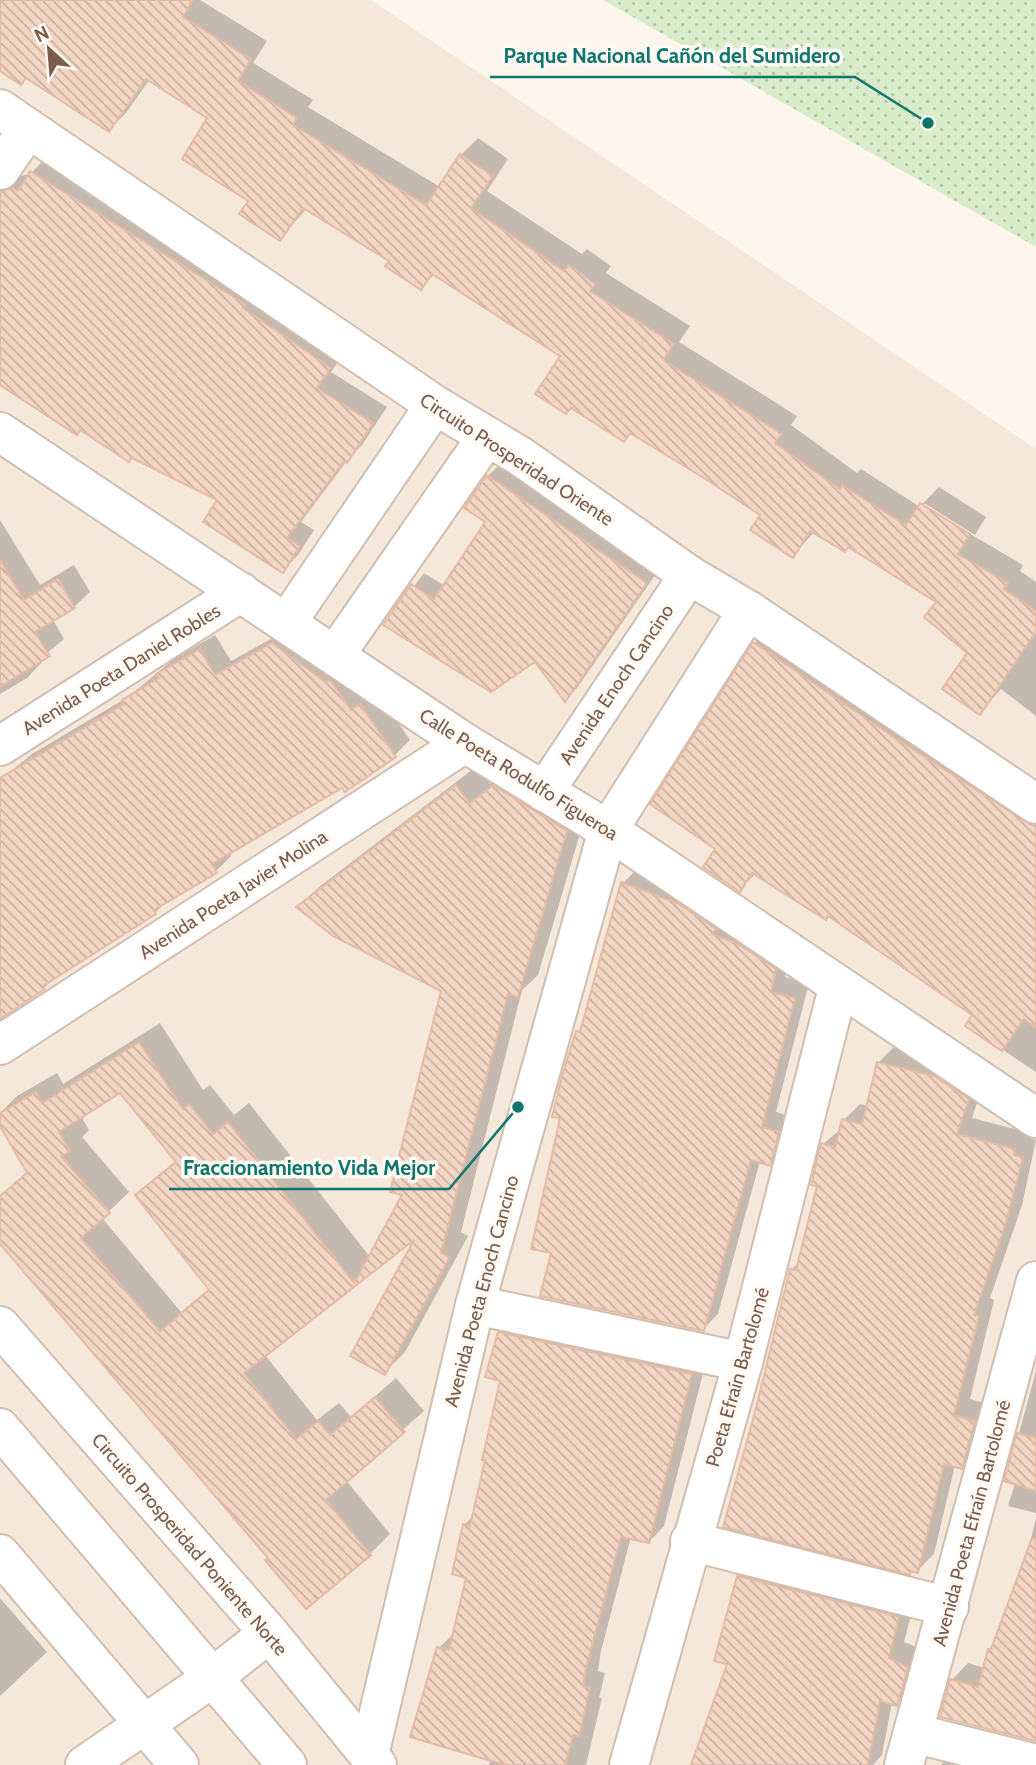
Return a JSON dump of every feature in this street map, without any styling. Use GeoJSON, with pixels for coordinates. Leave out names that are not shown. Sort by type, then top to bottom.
{"type":"FeatureCollection","features":[{"type":"Feature","properties":{"kind":"street"},"geometry":{"type":"LineString","coordinates":[[0,170],[14,119]]}},
{"type":"Feature","properties":{"kind":"street","name":"Circuito Prosperidad Oriente"},"geometry":{"type":"LineString","coordinates":[[14,119],[435,405],[520,456],[689,575],[748,610],[1036,804]]}},
{"type":"Feature","properties":{"kind":"street"},"geometry":{"type":"LineString","coordinates":[[287,622],[435,405]]}},
{"type":"Feature","properties":{"kind":"street","name":"Calle Poeta Rodulfo Figueroa"},"geometry":{"type":"LineString","coordinates":[[0,433],[465,743],[608,830],[838,988],[1036,1118]]}},
{"type":"Feature","properties":{"kind":"street"},"geometry":{"type":"LineString","coordinates":[[335,655],[486,438]]}},
{"type":"Feature","properties":{"kind":"street","name":"Avenida Enoch Cancino"},"geometry":{"type":"LineString","coordinates":[[544,792],[689,575]]}},
{"type":"Feature","properties":{"kind":"street","name":"Avenida Poeta Daniel Robles"},"geometry":{"type":"LineString","coordinates":[[0,746],[241,592]]}},
{"type":"Feature","properties":{"kind":"street"},"geometry":{"type":"LineString","coordinates":[[608,830],[748,610]]}},
{"type":"Feature","properties":{"kind":"street","name":"Avenida Poeta Javier Molina"},"geometry":{"type":"LineString","coordinates":[[0,1045],[465,743]]}},
{"type":"Feature","properties":{"kind":"street","name":"Avenida Poeta Enoch Cancino"},"geometry":{"type":"LineString","coordinates":[[373,1760],[475,1305],[608,830]]}},
{"type":"Feature","properties":{"kind":"street","name":"Poeta Efraín Bartolomé"},"geometry":{"type":"LineString","coordinates":[[629,1765],[690,1541],[743,1362],[838,988]]}},
{"type":"Feature","properties":{"kind":"street","name":"Avenida Poeta Efraín Bartolomé"},"geometry":{"type":"LineString","coordinates":[[909,1749],[1036,1281]]}},
{"type":"Feature","properties":{"kind":"street"},"geometry":{"type":"LineString","coordinates":[[475,1305],[743,1362]]}},
{"type":"Feature","properties":{"kind":"street","name":"Circuito Prosperidad Poniente Norte"},"geometry":{"type":"LineString","coordinates":[[0,1326],[270,1633],[373,1760]]}},
{"type":"Feature","properties":{"kind":"street"},"geometry":{"type":"LineString","coordinates":[[0,1428],[287,1765]]}},
{"type":"Feature","properties":{"kind":"street"},"geometry":{"type":"LineString","coordinates":[[690,1541],[949,1607]]}},
{"type":"Feature","properties":{"kind":"street"},"geometry":{"type":"LineString","coordinates":[[0,1555],[179,1765]]}},
{"type":"Feature","properties":{"kind":"street"},"geometry":{"type":"LineString","coordinates":[[85,1765],[145,1726],[270,1633]]}},
{"type":"Feature","properties":{"kind":"street"},"geometry":{"type":"LineString","coordinates":[[909,1749],[1036,1764]]}},
{"type":"Feature","properties":{"kind":"shaded area"},"geometry":{"type":"Polygon","coordinates":[[[0,0],[371,0],[1036,449],[1036,1765],[0,1765],[0,0]]]}},
{"type":"Feature","properties":{"kind":"green space"},"geometry":{"type":"Polygon","coordinates":[[[603,0],[1036,0],[1036,247],[603,0]]]}},
{"type":"Feature","properties":{"kind":"building"},"geometry":{"type":"Polygon","coordinates":[[[0,0],[193,0],[183,17],[251,59],[238,81],[297,118],[293,125],[426,205],[460,154],[493,176],[471,208],[564,271],[569,265],[595,284],[590,291],[674,344],[663,360],[782,434],[775,443],[840,489],[842,485],[906,525],[920,503],[970,534],[958,554],[1008,583],[1004,589],[1036,611],[1036,632],[980,715],[942,689],[967,653],[924,617],[936,602],[848,547],[845,552],[810,531],[793,558],[750,530],[760,515],[707,480],[630,433],[624,442],[571,408],[566,414],[535,394],[560,356],[432,274],[421,290],[385,266],[389,261],[303,208],[280,241],[239,214],[248,201],[182,159],[207,118],[146,79],[109,132],[26,78],[21,85],[0,71],[0,0]]]}},
{"type":"Feature","properties":{"kind":"building"},"geometry":{"type":"Polygon","coordinates":[[[30,171],[245,304],[243,308],[331,368],[317,388],[373,423],[347,463],[344,461],[287,538],[300,546],[283,573],[203,522],[217,500],[132,458],[129,462],[80,430],[77,435],[0,385],[0,192],[12,187],[18,191],[30,171]]]}},
{"type":"Feature","properties":{"kind":"building"},"geometry":{"type":"Polygon","coordinates":[[[487,475],[647,583],[565,702],[535,662],[491,692],[383,625],[411,584],[434,599],[485,522],[464,508],[487,475]]]}},
{"type":"Feature","properties":{"kind":"building"},"geometry":{"type":"Polygon","coordinates":[[[0,560],[24,600],[58,579],[75,608],[35,632],[50,656],[0,687],[0,560]]]}},
{"type":"Feature","properties":{"kind":"building"},"geometry":{"type":"Polygon","coordinates":[[[753,642],[895,738],[1036,828],[1036,1028],[1024,1019],[1002,1051],[965,1026],[972,1015],[828,916],[826,920],[752,873],[740,892],[703,867],[715,849],[650,804],[753,642]]]}},
{"type":"Feature","properties":{"kind":"building"},"geometry":{"type":"Polygon","coordinates":[[[272,643],[326,682],[330,680],[351,710],[360,704],[396,757],[345,792],[342,788],[212,864],[217,873],[154,910],[156,914],[43,986],[45,989],[0,1019],[0,778],[124,704],[122,700],[159,678],[156,674],[200,649],[215,675],[272,643]]]}},
{"type":"Feature","properties":{"kind":"building"},"geometry":{"type":"Polygon","coordinates":[[[456,785],[470,803],[493,785],[567,831],[518,997],[508,994],[441,1253],[450,1257],[385,1375],[350,1356],[414,1240],[244,1373],[296,1439],[318,1421],[330,1435],[375,1397],[405,1432],[326,1500],[371,1555],[306,1609],[265,1560],[268,1558],[0,1244],[0,1196],[27,1173],[0,1126],[0,1113],[36,1092],[42,1103],[139,1042],[183,1109],[189,1104],[213,1134],[228,1122],[354,1283],[402,1195],[390,1192],[441,991],[333,936],[296,907],[456,785]],[[120,1093],[59,1132],[70,1151],[61,1156],[110,1213],[81,1238],[160,1331],[209,1290],[135,1195],[176,1162],[120,1093]]]}},
{"type":"Feature","properties":{"kind":"building"},"geometry":{"type":"Polygon","coordinates":[[[621,882],[677,903],[716,929],[712,934],[738,944],[776,969],[771,992],[795,998],[762,1127],[779,1132],[770,1166],[751,1160],[704,1331],[540,1296],[551,1253],[531,1249],[560,1118],[552,1117],[562,1076],[576,1031],[580,1032],[621,882]]]}},
{"type":"Feature","properties":{"kind":"building"},"geometry":{"type":"Polygon","coordinates":[[[877,1062],[934,1076],[969,1099],[957,1134],[1015,1149],[1014,1155],[1023,1157],[1006,1223],[974,1315],[979,1316],[954,1415],[975,1421],[962,1469],[944,1464],[918,1573],[911,1571],[910,1575],[723,1527],[790,1269],[796,1270],[817,1186],[811,1185],[821,1143],[835,1147],[842,1119],[862,1124],[877,1062]]]}},
{"type":"Feature","properties":{"kind":"building"},"geometry":{"type":"Polygon","coordinates":[[[498,1332],[692,1374],[649,1543],[621,1537],[586,1668],[583,1686],[590,1688],[579,1736],[573,1735],[565,1765],[505,1765],[410,1737],[437,1647],[449,1650],[466,1578],[452,1574],[463,1524],[470,1526],[485,1460],[482,1460],[500,1381],[485,1377],[498,1332]]]}},
{"type":"Feature","properties":{"kind":"building"},"geometry":{"type":"Polygon","coordinates":[[[1017,1433],[1036,1438],[1036,1491],[1004,1481],[1017,1433]]]}},
{"type":"Feature","properties":{"kind":"building"},"geometry":{"type":"Polygon","coordinates":[[[1032,1538],[1036,1539],[1036,1741],[940,1717],[950,1679],[978,1687],[988,1649],[991,1649],[1032,1538]]]}},
{"type":"Feature","properties":{"kind":"building"},"geometry":{"type":"Polygon","coordinates":[[[737,1576],[899,1617],[889,1658],[908,1667],[897,1706],[880,1701],[868,1765],[691,1765],[727,1664],[714,1661],[737,1576]]]}},
{"type":"Feature","properties":{"kind":"place","name":"Parque Nacional Cañón del Sumidero"},"geometry":{"type":"Point","coordinates":[928,123]}},
{"type":"Feature","properties":{"kind":"place","name":"Fraccionamiento Vida Mejor"},"geometry":{"type":"Point","coordinates":[518,1107]}}]}
